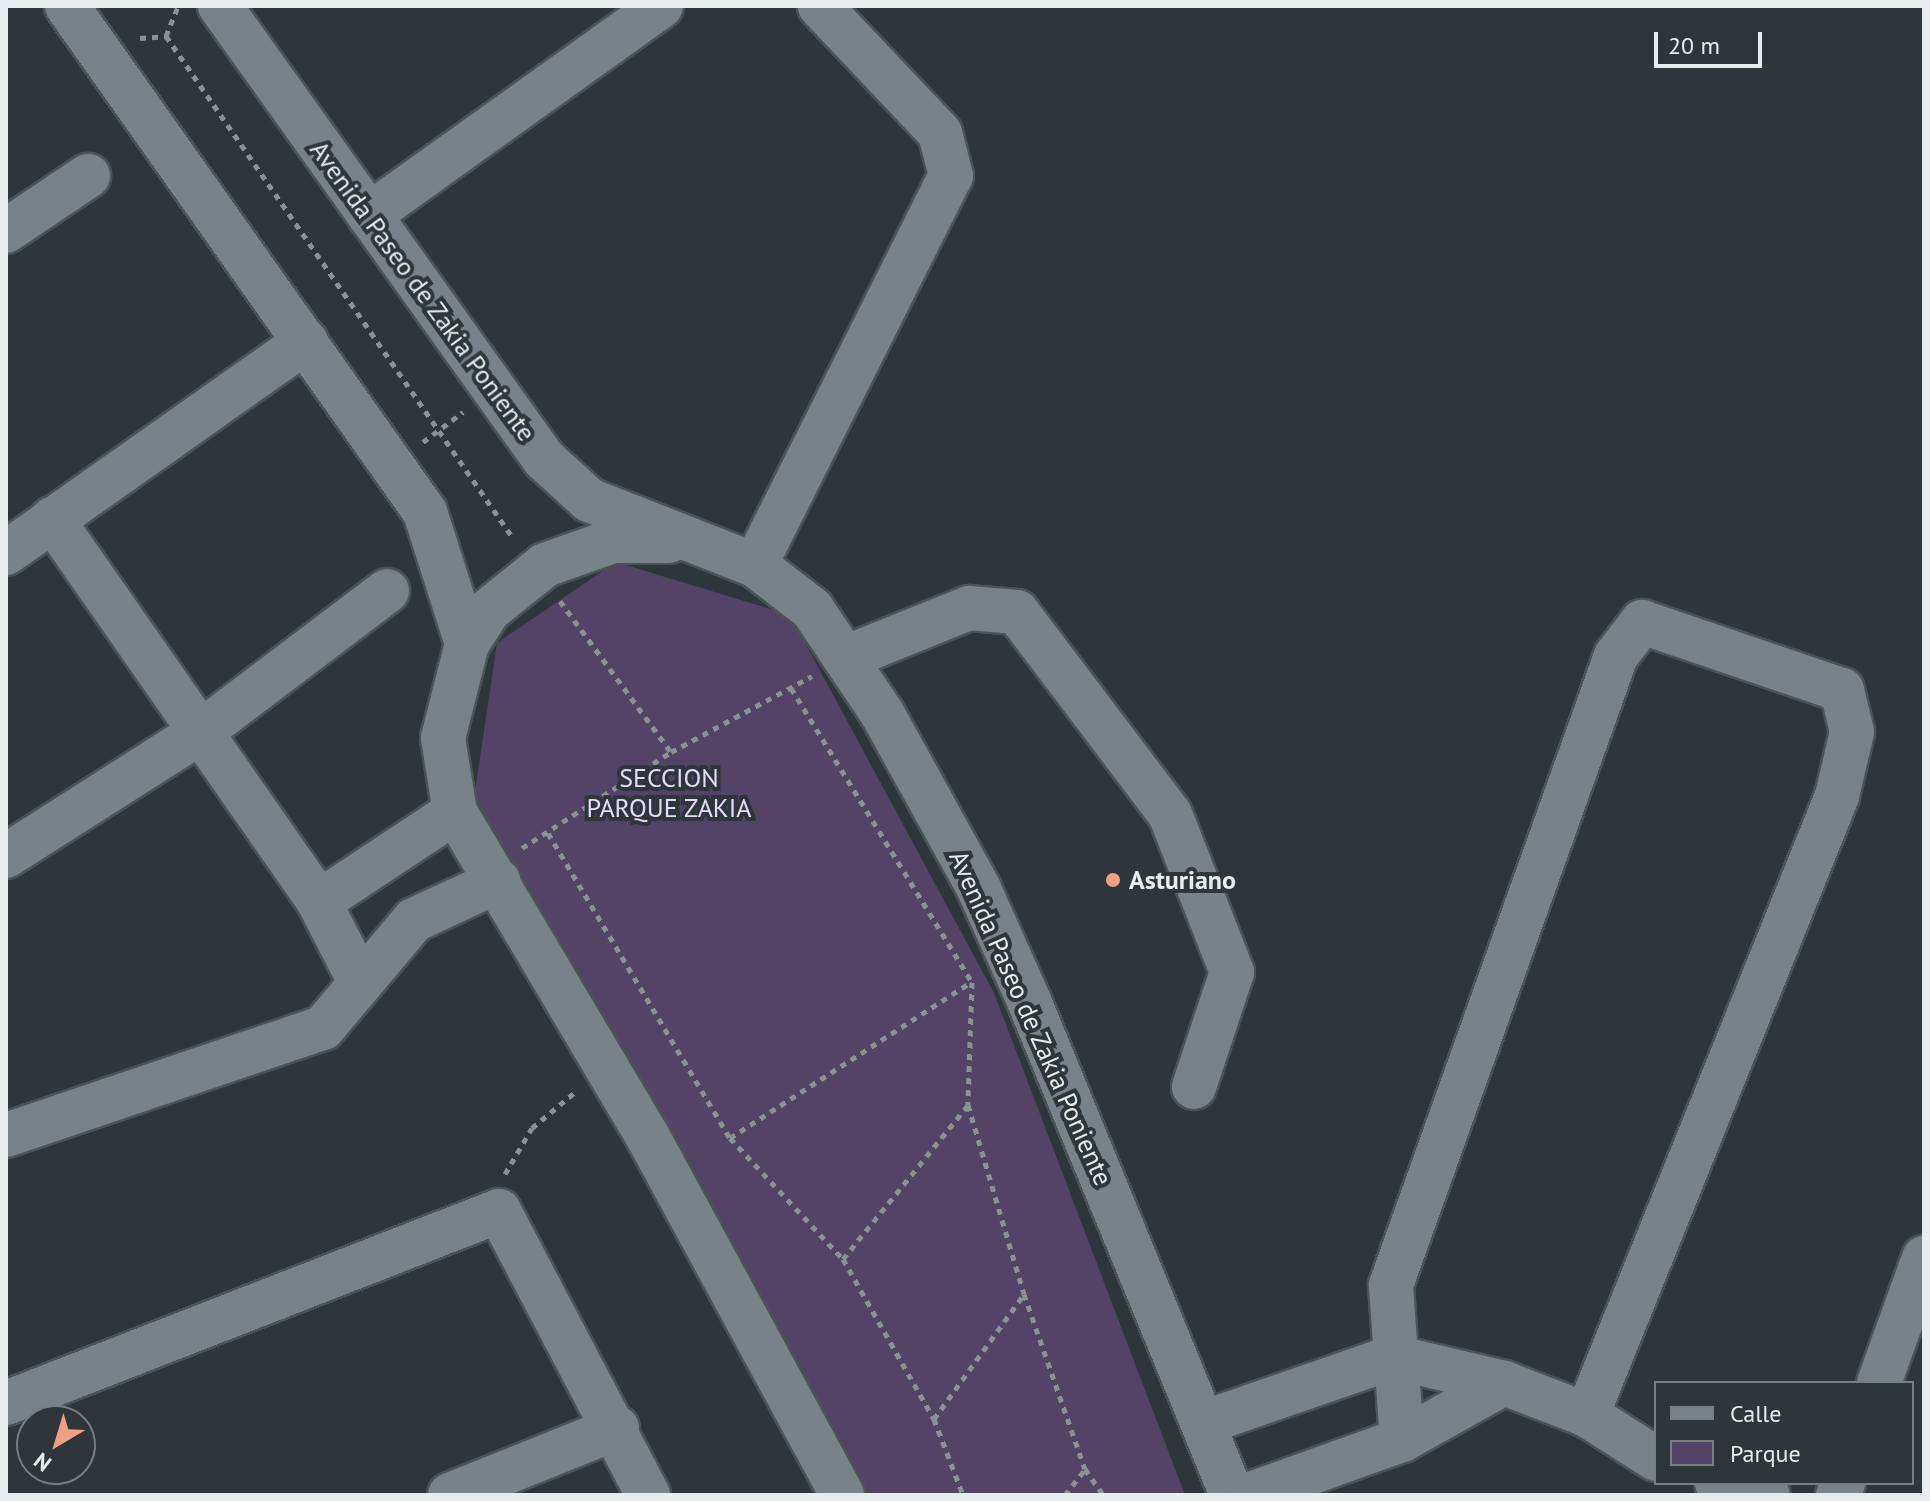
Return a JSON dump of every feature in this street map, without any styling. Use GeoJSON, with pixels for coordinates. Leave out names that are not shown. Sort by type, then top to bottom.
{"type":"FeatureCollection","features":[{"type":"Feature","properties":{"kind":"street","name":"Avenida Paseo de Zakia Poniente"},"geometry":{"type":"LineString","coordinates":[[220,6],[544,459],[589,500],[686,541],[755,565],[812,609],[845,658],[979,889],[1232,1495]]}},
{"type":"Feature","properties":{"kind":"street"},"geometry":{"type":"LineString","coordinates":[[369,215],[661,6]]}},
{"type":"Feature","properties":{"kind":"street"},"geometry":{"type":"LineString","coordinates":[[755,565],[951,176],[940,133],[820,6]]}},
{"type":"Feature","properties":{"kind":"street"},"geometry":{"type":"LineString","coordinates":[[74,13],[425,512],[467,644]]}},
{"type":"Feature","properties":{"kind":"street"},"geometry":{"type":"LineString","coordinates":[[6,231],[88,176]]}},
{"type":"Feature","properties":{"kind":"street"},"geometry":{"type":"LineString","coordinates":[[6,553],[306,341]]}},
{"type":"Feature","properties":{"kind":"street"},"geometry":{"type":"LineString","coordinates":[[52,519],[319,902],[358,978]]}},
{"type":"Feature","properties":{"kind":"street"},"geometry":{"type":"LineString","coordinates":[[686,541],[613,541],[537,571],[489,610],[467,644],[443,738],[455,812],[609,1069],[842,1495]]}},
{"type":"Feature","properties":{"kind":"street"},"geometry":{"type":"LineString","coordinates":[[6,856],[202,731],[387,591]]}},
{"type":"Feature","properties":{"kind":"street"},"geometry":{"type":"LineString","coordinates":[[845,658],[969,608],[1017,612],[1170,814],[1232,972],[1194,1087]]}},
{"type":"Feature","properties":{"kind":"street"},"geometry":{"type":"LineString","coordinates":[[1402,1440],[1391,1285],[1616,656],[1642,622],[1842,690],[1852,732],[1837,796],[1587,1415]]}},
{"type":"Feature","properties":{"kind":"street"},"geometry":{"type":"LineString","coordinates":[[319,902],[455,812]]}},
{"type":"Feature","properties":{"kind":"street"},"geometry":{"type":"LineString","coordinates":[[6,1135],[323,1028],[358,978],[414,920],[494,874]]}},
{"type":"Feature","properties":{"kind":"street"},"geometry":{"type":"LineString","coordinates":[[6,1403],[499,1211],[617,1428],[648,1495]]}},
{"type":"Feature","properties":{"kind":"street"},"geometry":{"type":"LineString","coordinates":[[1880,1381],[1924,1258]]}},
{"type":"Feature","properties":{"kind":"street"},"geometry":{"type":"LineString","coordinates":[[1203,1423],[1394,1357],[1504,1383],[1587,1415],[1654,1458]]}},
{"type":"Feature","properties":{"kind":"street"},"geometry":{"type":"LineString","coordinates":[[1248,1495],[1402,1440],[1504,1383]]}},
{"type":"Feature","properties":{"kind":"street"},"geometry":{"type":"LineString","coordinates":[[450,1495],[617,1428]]}},
{"type":"Feature","properties":{"kind":"street"},"geometry":{"type":"LineString","coordinates":[[1726,1485],[1768,1495]]}},
{"type":"Feature","properties":{"kind":"path"},"geometry":{"type":"LineString","coordinates":[[166,36],[178,6]]}},
{"type":"Feature","properties":{"kind":"path"},"geometry":{"type":"LineString","coordinates":[[74,13],[144,40],[166,36]]}},
{"type":"Feature","properties":{"kind":"path"},"geometry":{"type":"LineString","coordinates":[[166,36],[537,571],[671,752]]}},
{"type":"Feature","properties":{"kind":"path"},"geometry":{"type":"LineString","coordinates":[[494,874],[548,833],[671,752],[845,658]]}},
{"type":"Feature","properties":{"kind":"path"},"geometry":{"type":"LineString","coordinates":[[791,688],[972,982],[968,1105],[1024,1294],[1085,1469],[1103,1495]]}},
{"type":"Feature","properties":{"kind":"path"},"geometry":{"type":"LineString","coordinates":[[548,833],[730,1138],[843,1259],[934,1419],[963,1495]]}},
{"type":"Feature","properties":{"kind":"path"},"geometry":{"type":"LineString","coordinates":[[730,1138],[972,982]]}},
{"type":"Feature","properties":{"kind":"path"},"geometry":{"type":"LineString","coordinates":[[499,1211],[506,1169],[532,1128],[609,1069]]}},
{"type":"Feature","properties":{"kind":"path"},"geometry":{"type":"LineString","coordinates":[[843,1259],[968,1105]]}},
{"type":"Feature","properties":{"kind":"path"},"geometry":{"type":"LineString","coordinates":[[934,1419],[1024,1294]]}},
{"type":"Feature","properties":{"kind":"path"},"geometry":{"type":"LineString","coordinates":[[1065,1495],[1085,1469]]}},
{"type":"Feature","properties":{"kind":"green space","name":"SECCION PARQUE ZAKIA"},"geometry":{"type":"Polygon","coordinates":[[[616,562],[790,615],[994,993],[1185,1495],[864,1495],[472,812],[497,643],[616,562]]]}},
{"type":"Feature","properties":{"kind":"place","name":"Asturiano"},"geometry":{"type":"Point","coordinates":[1113,880]}}]}
